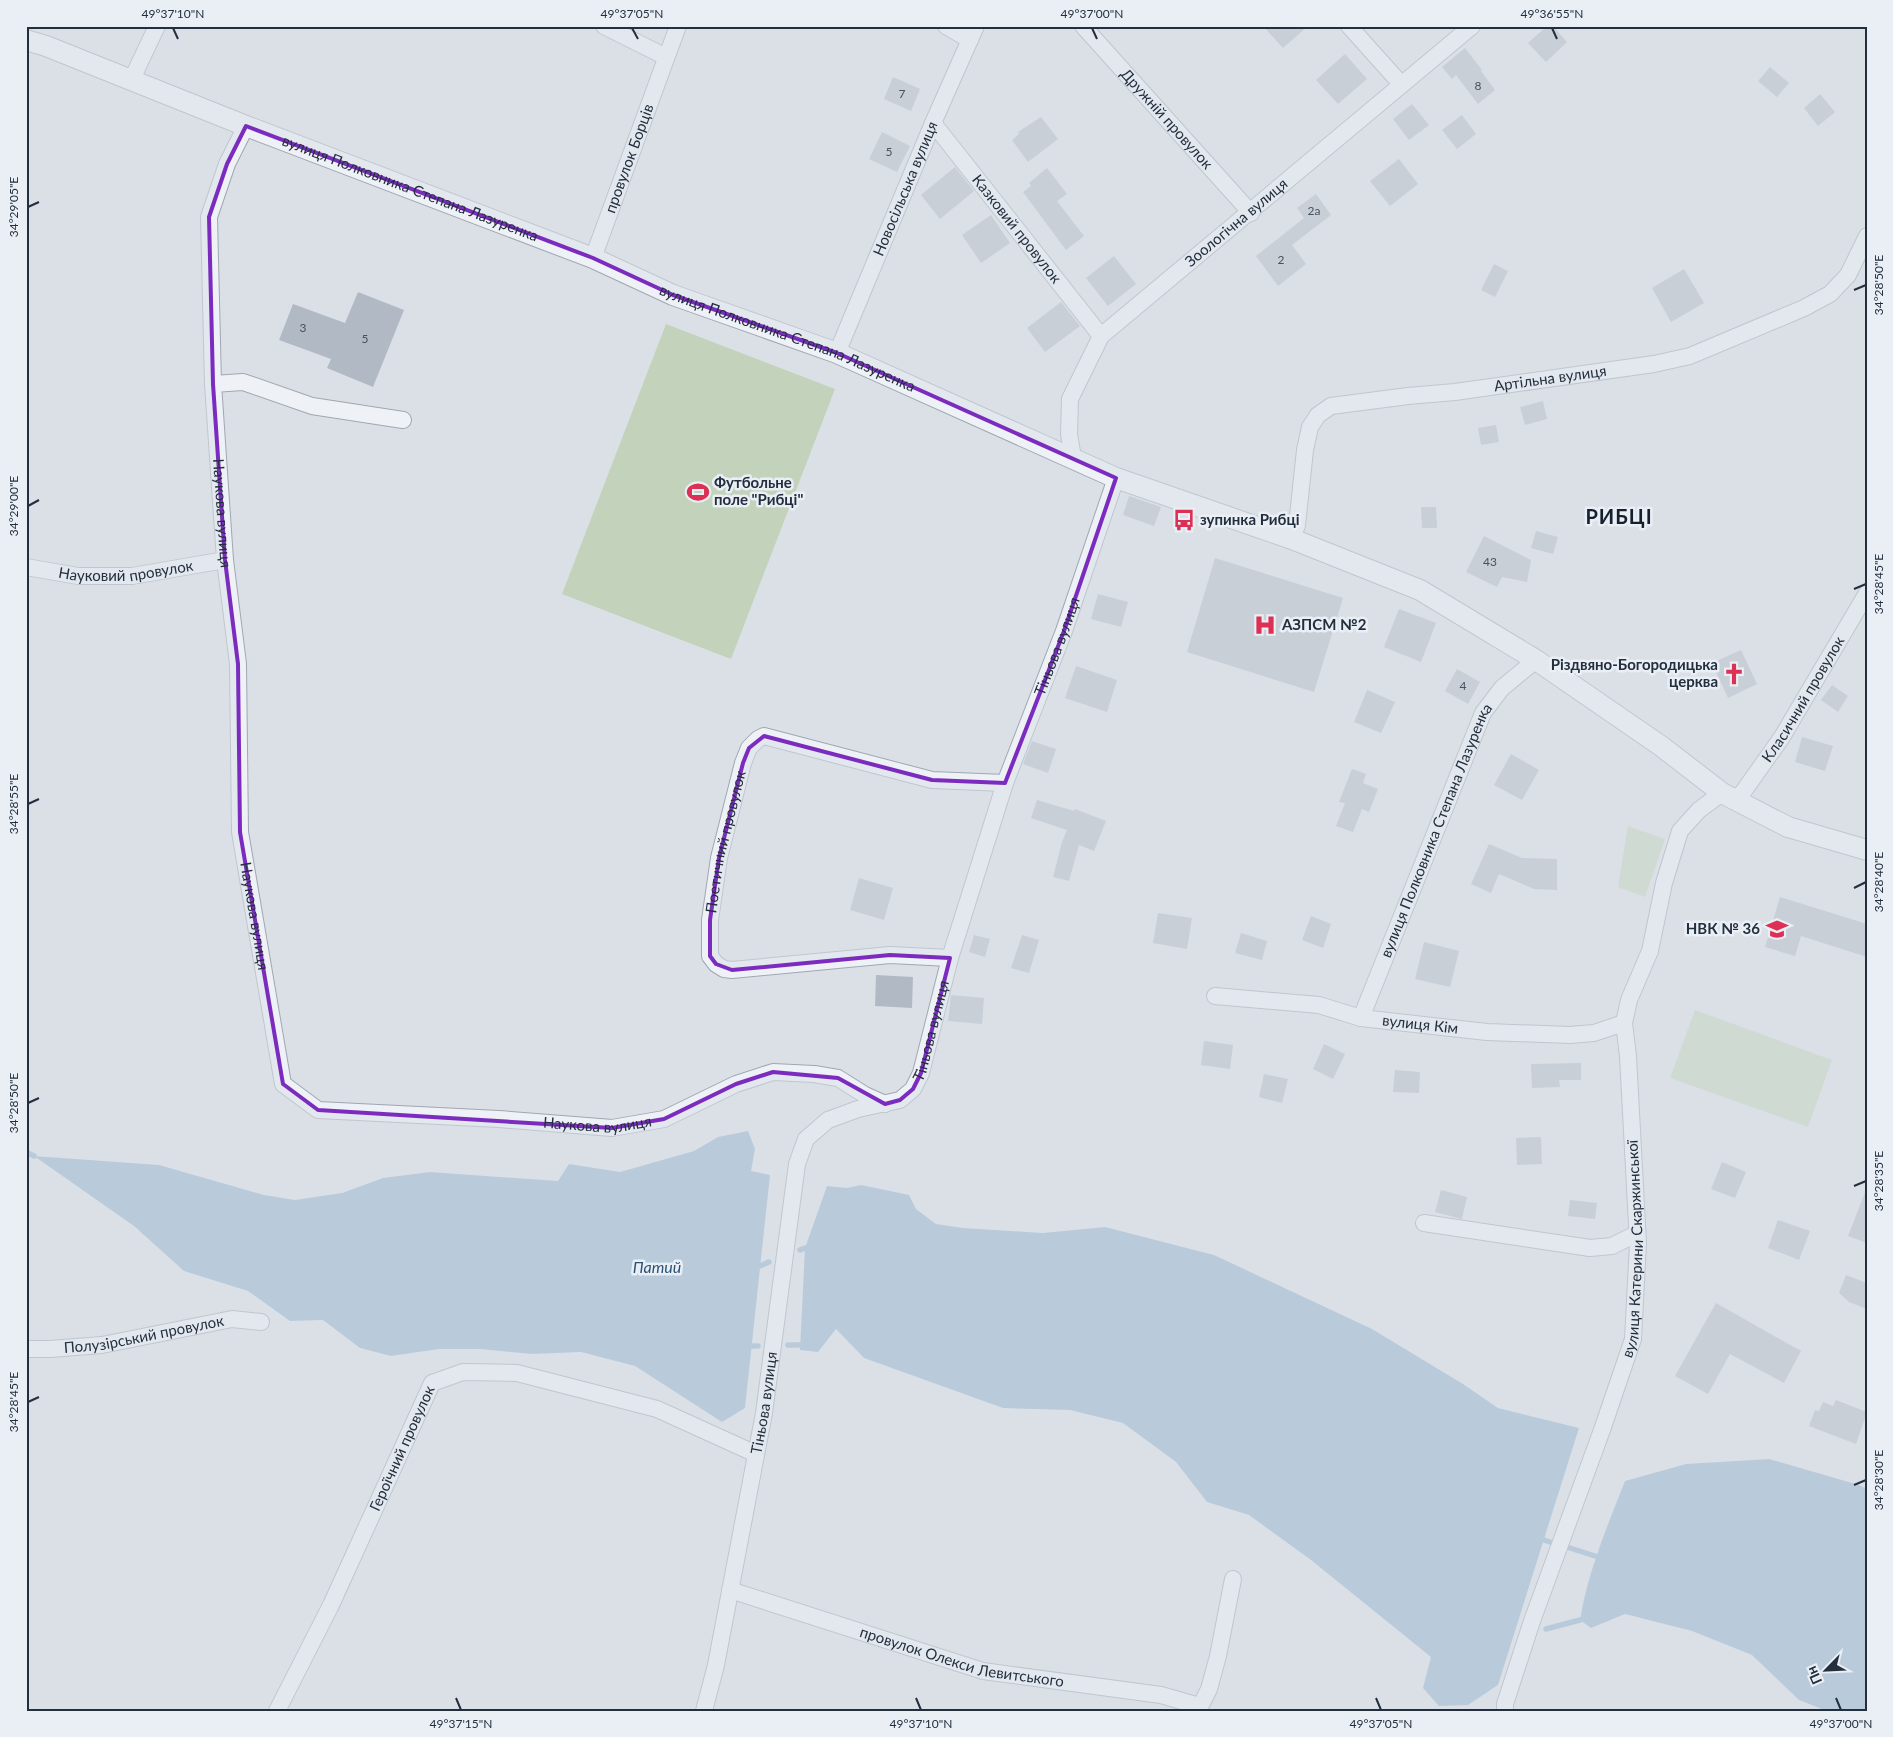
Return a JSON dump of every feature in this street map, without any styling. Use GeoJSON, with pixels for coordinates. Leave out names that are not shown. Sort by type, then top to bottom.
{"type":"FeatureCollection","features":[{"type":"Feature","properties":{"kind":"street"},"geometry":{"type":"LineString","coordinates":[[131,81],[157,26]]}},
{"type":"Feature","properties":{"kind":"street"},"geometry":{"type":"LineString","coordinates":[[604,26],[666,57]]}},
{"type":"Feature","properties":{"kind":"street","name":"провулок Борців"},"geometry":{"type":"LineString","coordinates":[[593,258],[678,26]]}},
{"type":"Feature","properties":{"kind":"street"},"geometry":{"type":"LineString","coordinates":[[946,26],[973,33]]}},
{"type":"Feature","properties":{"kind":"street","name":"Дружній провулок"},"geometry":{"type":"LineString","coordinates":[[1083,26],[1251,213]]}},
{"type":"Feature","properties":{"kind":"street"},"geometry":{"type":"LineString","coordinates":[[1349,26],[1401,84]]}},
{"type":"Feature","properties":{"kind":"street","name":"Зоологічна вулиця"},"geometry":{"type":"LineString","coordinates":[[1073,458],[1069,434],[1070,399],[1101,336],[1251,213],[1401,84],[1472,26]]}},
{"type":"Feature","properties":{"kind":"street","name":"Новосільська вулиця"},"geometry":{"type":"LineString","coordinates":[[837,353],[933,123],[973,33]]}},
{"type":"Feature","properties":{"kind":"street","name":"вулиця Полковника Степана Лазуренка"},"geometry":{"type":"LineString","coordinates":[[26,40],[46,46],[246,126],[593,258],[673,295],[837,353],[1116,478],[1292,539],[1420,590],[1536,660],[1661,746],[1729,797],[1788,827],[1867,850]]}},
{"type":"Feature","properties":{"kind":"street","name":"Казковий провулок"},"geometry":{"type":"LineString","coordinates":[[933,123],[1101,336]]}},
{"type":"Feature","properties":{"kind":"street","name":"Наукова вулиця"},"geometry":{"type":"LineString","coordinates":[[246,126],[227,164],[209,217],[213,384],[225,560],[238,664],[240,832],[283,1084],[318,1110],[499,1119],[612,1128],[664,1120],[736,1084],[773,1072],[814,1074],[838,1078],[865,1095],[885,1104]]}},
{"type":"Feature","properties":{"kind":"street","name":"Артільна вулиця"},"geometry":{"type":"LineString","coordinates":[[1292,539],[1297,525],[1305,450],[1310,427],[1318,415],[1331,406],[1464,391],[1654,364],[1690,356],[1804,308],[1830,294],[1848,275],[1867,236]]}},
{"type":"Feature","properties":{"kind":"street"},"geometry":{"type":"LineString","coordinates":[[213,384],[243,382],[312,406],[403,420]]}},
{"type":"Feature","properties":{"kind":"street","name":"Тіньова вулиця"},"geometry":{"type":"LineString","coordinates":[[704,1711],[716,1665],[765,1403],[797,1164],[806,1139],[828,1120],[858,1109],[900,1100],[913,1089],[921,1073],[950,958],[1005,783],[1064,631],[1116,478]]}},
{"type":"Feature","properties":{"kind":"street","name":"Науковий провулок"},"geometry":{"type":"LineString","coordinates":[[26,567],[78,576],[132,576],[225,560]]}},
{"type":"Feature","properties":{"kind":"street","name":"Класичний провулок"},"geometry":{"type":"LineString","coordinates":[[1729,797],[1743,792],[1782,737],[1867,593]]}},
{"type":"Feature","properties":{"kind":"street","name":"вулиця Полковника Степана Лазуренка"},"geometry":{"type":"LineString","coordinates":[[1360,1018],[1483,713],[1502,688],[1536,660]]}},
{"type":"Feature","properties":{"kind":"street","name":"Поетичний провулок"},"geometry":{"type":"LineString","coordinates":[[950,958],[890,955],[732,970],[724,969],[716,964],[710,956],[710,920],[719,858],[743,763],[749,748],[758,738],[764,736],[932,780],[1005,783]]}},
{"type":"Feature","properties":{"kind":"street","name":"вулиця Катерини Скаржинської"},"geometry":{"type":"LineString","coordinates":[[1505,1711],[1505,1704],[1532,1621],[1633,1339],[1638,1243],[1636,1234],[1628,1056],[1624,1023],[1629,1000],[1650,951],[1664,883],[1680,831],[1699,810],[1729,797]]}},
{"type":"Feature","properties":{"kind":"street","name":"вулиця Кім"},"geometry":{"type":"LineString","coordinates":[[1215,996],[1319,1005],[1360,1018],[1487,1032],[1570,1035],[1594,1032],[1624,1023]]}},
{"type":"Feature","properties":{"kind":"street"},"geometry":{"type":"LineString","coordinates":[[1424,1223],[1590,1248],[1612,1246],[1636,1234]]}},
{"type":"Feature","properties":{"kind":"street","name":"Полузірський провулок"},"geometry":{"type":"LineString","coordinates":[[26,1349],[102,1345],[232,1319],[261,1322]]}},
{"type":"Feature","properties":{"kind":"street","name":"Героїчний провулок"},"geometry":{"type":"LineString","coordinates":[[277,1711],[331,1605],[432,1383],[464,1372],[517,1373],[657,1408],[756,1454]]}},
{"type":"Feature","properties":{"kind":"street","name":"провулок Олекси Левитського"},"geometry":{"type":"LineString","coordinates":[[730,1590],[983,1671],[1161,1694],[1199,1708],[1209,1689],[1233,1579]]}},
{"type":"Feature","properties":{"kind":"highlighted area"},"geometry":{"type":"Polygon","coordinates":[[[246,126],[593,258],[673,295],[837,353],[1116,478],[1064,631],[1005,783],[932,780],[764,736],[749,748],[743,763],[719,858],[710,920],[710,956],[716,964],[732,970],[890,955],[950,958],[921,1073],[913,1089],[900,1100],[885,1104],[838,1078],[773,1072],[736,1084],[664,1119],[612,1128],[318,1110],[283,1084],[240,832],[238,664],[225,560],[213,384],[209,217],[227,164],[246,126]]]}},
{"type":"Feature","properties":{"kind":"green space","name":"Футбольне поле \"Рибці\""},"geometry":{"type":"Polygon","coordinates":[[[666,324],[835,389],[731,659],[562,594],[666,324]]]}},
{"type":"Feature","properties":{"kind":"green space"},"geometry":{"type":"Polygon","coordinates":[[[1628,826],[1665,839],[1645,897],[1618,887],[1628,826]]]}},
{"type":"Feature","properties":{"kind":"green space"},"geometry":{"type":"Polygon","coordinates":[[[1695,1010],[1832,1060],[1808,1127],[1670,1078],[1695,1010]]]}},
{"type":"Feature","properties":{"kind":"water","name":"Патий"},"geometry":{"type":"Polygon","coordinates":[[[748,1131],[755,1149],[751,1171],[770,1175],[745,1408],[722,1422],[635,1366],[581,1352],[532,1354],[480,1349],[439,1349],[391,1356],[360,1348],[323,1320],[290,1321],[248,1291],[184,1271],[134,1226],[34,1156],[159,1165],[264,1195],[295,1200],[342,1193],[383,1178],[430,1172],[558,1181],[569,1164],[620,1172],[694,1151],[718,1137],[748,1131]]]}},
{"type":"Feature","properties":{"kind":"water"},"geometry":{"type":"Polygon","coordinates":[[[861,1185],[909,1195],[916,1209],[936,1224],[963,1228],[1043,1233],[1105,1227],[1214,1255],[1372,1329],[1463,1384],[1498,1408],[1579,1428],[1498,1685],[1468,1705],[1439,1706],[1423,1688],[1431,1657],[1311,1560],[1249,1515],[1207,1502],[1176,1462],[1123,1423],[1070,1410],[1003,1408],[864,1358],[836,1329],[818,1352],[800,1350],[805,1248],[827,1186],[847,1188],[861,1185]]]}},
{"type":"Feature","properties":{"kind":"water"},"geometry":{"type":"Polygon","coordinates":[[[1769,1459],[1867,1489],[1867,1711],[1827,1711],[1799,1700],[1752,1655],[1692,1631],[1625,1614],[1591,1628],[1580,1620],[1593,1567],[1625,1481],[1686,1464],[1769,1459]]]}},
{"type":"Feature","properties":{"kind":"building"},"geometry":{"type":"Polygon","coordinates":[[[1263,26],[1308,26],[1283,48],[1263,26]]]}},
{"type":"Feature","properties":{"kind":"building"},"geometry":{"type":"Polygon","coordinates":[[[1547,26],[1553,26],[1567,42],[1546,62],[1528,43],[1547,26]]]}},
{"type":"Feature","properties":{"kind":"building"},"geometry":{"type":"Polygon","coordinates":[[[1465,48],[1495,90],[1478,104],[1456,75],[1452,79],[1442,67],[1465,48]]]}},
{"type":"Feature","properties":{"kind":"building"},"geometry":{"type":"Polygon","coordinates":[[[1345,54],[1367,79],[1338,104],[1316,80],[1345,54]]]}},
{"type":"Feature","properties":{"kind":"building"},"geometry":{"type":"Polygon","coordinates":[[[1770,67],[1789,83],[1777,97],[1758,81],[1770,67]]]}},
{"type":"Feature","properties":{"kind":"building"},"geometry":{"type":"Polygon","coordinates":[[[893,77],[920,89],[911,111],[884,99],[893,77]]]}},
{"type":"Feature","properties":{"kind":"building"},"geometry":{"type":"Polygon","coordinates":[[[1820,94],[1835,112],[1818,126],[1804,108],[1820,94]]]}},
{"type":"Feature","properties":{"kind":"building"},"geometry":{"type":"Polygon","coordinates":[[[1412,104],[1429,125],[1409,140],[1393,119],[1412,104]]]}},
{"type":"Feature","properties":{"kind":"building"},"geometry":{"type":"Polygon","coordinates":[[[1462,115],[1476,134],[1457,149],[1442,130],[1462,115]]]}},
{"type":"Feature","properties":{"kind":"building"},"geometry":{"type":"Polygon","coordinates":[[[1041,117],[1058,139],[1028,162],[1012,140],[1019,134],[1018,132],[1041,117]]]}},
{"type":"Feature","properties":{"kind":"building"},"geometry":{"type":"Polygon","coordinates":[[[882,132],[910,146],[897,172],[869,159],[882,132]]]}},
{"type":"Feature","properties":{"kind":"building"},"geometry":{"type":"Polygon","coordinates":[[[1399,159],[1418,184],[1390,206],[1370,181],[1399,159]]]}},
{"type":"Feature","properties":{"kind":"building"},"geometry":{"type":"Polygon","coordinates":[[[955,167],[974,191],[940,219],[921,195],[955,167]]]}},
{"type":"Feature","properties":{"kind":"building"},"geometry":{"type":"Polygon","coordinates":[[[1047,168],[1067,194],[1057,201],[1084,236],[1066,250],[1023,192],[1031,186],[1029,183],[1047,168]]]}},
{"type":"Feature","properties":{"kind":"building"},"geometry":{"type":"Polygon","coordinates":[[[1316,194],[1331,215],[1292,245],[1306,264],[1278,286],[1256,256],[1304,218],[1297,208],[1316,194]]]}},
{"type":"Feature","properties":{"kind":"building"},"geometry":{"type":"Polygon","coordinates":[[[991,215],[1010,243],[981,263],[962,235],[991,215]]]}},
{"type":"Feature","properties":{"kind":"building"},"geometry":{"type":"Polygon","coordinates":[[[1114,256],[1136,284],[1108,306],[1086,278],[1114,256]]]}},
{"type":"Feature","properties":{"kind":"building"},"geometry":{"type":"Polygon","coordinates":[[[1494,264],[1508,271],[1495,297],[1481,290],[1494,264]]]}},
{"type":"Feature","properties":{"kind":"building"},"geometry":{"type":"Polygon","coordinates":[[[1684,269],[1704,303],[1671,322],[1652,288],[1684,269]]]}},
{"type":"Feature","properties":{"kind":"building"},"geometry":{"type":"Polygon","coordinates":[[[358,292],[404,310],[373,387],[327,368],[331,359],[279,340],[293,304],[345,323],[358,292]]]}},
{"type":"Feature","properties":{"kind":"building"},"geometry":{"type":"Polygon","coordinates":[[[1061,302],[1080,326],[1045,352],[1027,328],[1061,302]]]}},
{"type":"Feature","properties":{"kind":"building"},"geometry":{"type":"Polygon","coordinates":[[[1543,401],[1547,419],[1525,425],[1520,407],[1543,401]]]}},
{"type":"Feature","properties":{"kind":"building"},"geometry":{"type":"Polygon","coordinates":[[[1496,425],[1499,442],[1481,445],[1478,428],[1496,425]]]}},
{"type":"Feature","properties":{"kind":"building"},"geometry":{"type":"Polygon","coordinates":[[[1129,496],[1161,507],[1154,526],[1123,515],[1129,496]]]}},
{"type":"Feature","properties":{"kind":"building"},"geometry":{"type":"Polygon","coordinates":[[[1421,507],[1436,507],[1437,528],[1422,528],[1421,507]]]}},
{"type":"Feature","properties":{"kind":"building"},"geometry":{"type":"Polygon","coordinates":[[[1536,531],[1558,537],[1553,554],[1531,548],[1536,531]]]}},
{"type":"Feature","properties":{"kind":"building"},"geometry":{"type":"Polygon","coordinates":[[[1484,536],[1531,560],[1527,582],[1502,577],[1497,587],[1466,572],[1484,536]]]}},
{"type":"Feature","properties":{"kind":"building","name":"АЗПСМ №2"},"geometry":{"type":"Polygon","coordinates":[[[1215,558],[1343,598],[1314,692],[1187,652],[1215,558]]]}},
{"type":"Feature","properties":{"kind":"building"},"geometry":{"type":"Polygon","coordinates":[[[1098,594],[1128,602],[1121,627],[1091,619],[1098,594]]]}},
{"type":"Feature","properties":{"kind":"building"},"geometry":{"type":"Polygon","coordinates":[[[1399,609],[1436,623],[1421,662],[1384,647],[1399,609]]]}},
{"type":"Feature","properties":{"kind":"building","name":"Різдвяно-Богородицька церква"},"geometry":{"type":"Polygon","coordinates":[[[1741,650],[1757,684],[1728,698],[1712,663],[1741,650]]]}},
{"type":"Feature","properties":{"kind":"building"},"geometry":{"type":"Polygon","coordinates":[[[1076,666],[1117,680],[1107,712],[1065,698],[1076,666]]]}},
{"type":"Feature","properties":{"kind":"building"},"geometry":{"type":"Polygon","coordinates":[[[1457,669],[1480,682],[1468,704],[1445,691],[1457,669]]]}},
{"type":"Feature","properties":{"kind":"building"},"geometry":{"type":"Polygon","coordinates":[[[1832,685],[1848,696],[1838,712],[1821,700],[1832,685]]]}},
{"type":"Feature","properties":{"kind":"building"},"geometry":{"type":"Polygon","coordinates":[[[1367,690],[1395,702],[1381,733],[1354,722],[1367,690]]]}},
{"type":"Feature","properties":{"kind":"building"},"geometry":{"type":"Polygon","coordinates":[[[1802,737],[1833,746],[1825,771],[1795,762],[1802,737]]]}},
{"type":"Feature","properties":{"kind":"building"},"geometry":{"type":"Polygon","coordinates":[[[1032,741],[1056,749],[1048,773],[1023,764],[1032,741]]]}},
{"type":"Feature","properties":{"kind":"building"},"geometry":{"type":"Polygon","coordinates":[[[1511,754],[1539,770],[1522,800],[1494,785],[1511,754]]]}},
{"type":"Feature","properties":{"kind":"building"},"geometry":{"type":"Polygon","coordinates":[[[1352,769],[1366,774],[1363,783],[1378,789],[1369,812],[1362,809],[1353,832],[1336,826],[1345,803],[1339,802],[1352,769]]]}},
{"type":"Feature","properties":{"kind":"building"},"geometry":{"type":"Polygon","coordinates":[[[1037,800],[1074,811],[1075,809],[1106,821],[1094,851],[1079,845],[1069,881],[1053,877],[1067,830],[1031,818],[1037,800]]]}},
{"type":"Feature","properties":{"kind":"building"},"geometry":{"type":"Polygon","coordinates":[[[1489,844],[1522,858],[1557,859],[1557,890],[1534,889],[1499,874],[1491,893],[1471,884],[1489,844]]]}},
{"type":"Feature","properties":{"kind":"building"},"geometry":{"type":"Polygon","coordinates":[[[859,878],[893,888],[884,920],[850,910],[859,878]]]}},
{"type":"Feature","properties":{"kind":"building"},"geometry":{"type":"Polygon","coordinates":[[[1780,897],[1867,924],[1867,957],[1801,936],[1795,956],[1765,947],[1780,897]]]}},
{"type":"Feature","properties":{"kind":"building"},"geometry":{"type":"Polygon","coordinates":[[[1158,913],[1192,918],[1187,949],[1153,943],[1158,913]]]}},
{"type":"Feature","properties":{"kind":"building"},"geometry":{"type":"Polygon","coordinates":[[[1311,916],[1331,924],[1323,948],[1302,940],[1311,916]]]}},
{"type":"Feature","properties":{"kind":"building"},"geometry":{"type":"Polygon","coordinates":[[[1241,933],[1267,941],[1262,960],[1235,953],[1241,933]]]}},
{"type":"Feature","properties":{"kind":"building"},"geometry":{"type":"Polygon","coordinates":[[[974,935],[990,939],[985,957],[969,952],[974,935]]]}},
{"type":"Feature","properties":{"kind":"building"},"geometry":{"type":"Polygon","coordinates":[[[1022,935],[1039,940],[1029,973],[1011,968],[1022,935]]]}},
{"type":"Feature","properties":{"kind":"building"},"geometry":{"type":"Polygon","coordinates":[[[1424,942],[1459,951],[1450,987],[1415,979],[1424,942]]]}},
{"type":"Feature","properties":{"kind":"building"},"geometry":{"type":"Polygon","coordinates":[[[876,975],[913,977],[912,1008],[875,1006],[876,975]]]}},
{"type":"Feature","properties":{"kind":"building"},"geometry":{"type":"Polygon","coordinates":[[[951,995],[984,998],[982,1024],[948,1021],[951,995]]]}},
{"type":"Feature","properties":{"kind":"building"},"geometry":{"type":"Polygon","coordinates":[[[1204,1041],[1233,1045],[1230,1069],[1201,1065],[1204,1041]]]}},
{"type":"Feature","properties":{"kind":"building"},"geometry":{"type":"Polygon","coordinates":[[[1324,1044],[1345,1054],[1333,1079],[1313,1069],[1324,1044]]]}},
{"type":"Feature","properties":{"kind":"building"},"geometry":{"type":"Polygon","coordinates":[[[1581,1063],[1581,1080],[1559,1080],[1560,1087],[1532,1088],[1531,1064],[1581,1063]]]}},
{"type":"Feature","properties":{"kind":"building"},"geometry":{"type":"Polygon","coordinates":[[[1395,1070],[1420,1072],[1419,1093],[1393,1092],[1395,1070]]]}},
{"type":"Feature","properties":{"kind":"building"},"geometry":{"type":"Polygon","coordinates":[[[1264,1074],[1288,1079],[1282,1103],[1259,1097],[1264,1074]]]}},
{"type":"Feature","properties":{"kind":"building"},"geometry":{"type":"Polygon","coordinates":[[[1541,1137],[1542,1164],[1517,1165],[1516,1138],[1541,1137]]]}},
{"type":"Feature","properties":{"kind":"building"},"geometry":{"type":"Polygon","coordinates":[[[1722,1162],[1746,1172],[1735,1198],[1711,1189],[1722,1162]]]}},
{"type":"Feature","properties":{"kind":"building"},"geometry":{"type":"Polygon","coordinates":[[[1441,1190],[1467,1197],[1462,1219],[1435,1212],[1441,1190]]]}},
{"type":"Feature","properties":{"kind":"building"},"geometry":{"type":"Polygon","coordinates":[[[1867,1190],[1867,1243],[1848,1236],[1867,1190]]]}},
{"type":"Feature","properties":{"kind":"building"},"geometry":{"type":"Polygon","coordinates":[[[1570,1200],[1597,1203],[1595,1219],[1568,1216],[1570,1200]]]}},
{"type":"Feature","properties":{"kind":"building"},"geometry":{"type":"Polygon","coordinates":[[[1778,1220],[1810,1231],[1799,1260],[1768,1248],[1778,1220]]]}},
{"type":"Feature","properties":{"kind":"building"},"geometry":{"type":"Polygon","coordinates":[[[1846,1275],[1867,1283],[1867,1309],[1849,1302],[1839,1293],[1846,1275]]]}},
{"type":"Feature","properties":{"kind":"building"},"geometry":{"type":"Polygon","coordinates":[[[1716,1303],[1801,1351],[1784,1383],[1730,1354],[1708,1394],[1675,1376],[1716,1303]]]}},
{"type":"Feature","properties":{"kind":"building"},"geometry":{"type":"Polygon","coordinates":[[[1836,1400],[1867,1412],[1856,1444],[1809,1426],[1815,1410],[1819,1411],[1823,1402],[1833,1406],[1836,1400]]]}},
{"type":"Feature","properties":{"kind":"waterway"},"geometry":{"type":"LineString","coordinates":[[26,1152],[34,1156]]}},
{"type":"Feature","properties":{"kind":"waterway"},"geometry":{"type":"LineString","coordinates":[[800,1250],[805,1248]]}},
{"type":"Feature","properties":{"kind":"waterway"},"geometry":{"type":"LineString","coordinates":[[760,1266],[769,1262]]}},
{"type":"Feature","properties":{"kind":"waterway"},"geometry":{"type":"LineString","coordinates":[[788,1345],[800,1345]]}},
{"type":"Feature","properties":{"kind":"waterway"},"geometry":{"type":"LineString","coordinates":[[752,1346],[758,1346]]}},
{"type":"Feature","properties":{"kind":"waterway"},"geometry":{"type":"LineString","coordinates":[[1544,1540],[1550,1542]]}},
{"type":"Feature","properties":{"kind":"waterway"},"geometry":{"type":"LineString","coordinates":[[1570,1548],[1595,1556]]}},
{"type":"Feature","properties":{"kind":"waterway"},"geometry":{"type":"LineString","coordinates":[[1546,1629],[1580,1620]]}},
{"type":"Feature","properties":{"kind":"place","name":"Футбольне поле \"Рибці\""},"geometry":{"type":"Point","coordinates":[698,492]}},
{"type":"Feature","properties":{"kind":"place","name":"зупинка Рибці"},"geometry":{"type":"Point","coordinates":[1184,520]}},
{"type":"Feature","properties":{"kind":"place","name":"АЗПСМ №2"},"geometry":{"type":"Point","coordinates":[1265,625]}},
{"type":"Feature","properties":{"kind":"place","name":"Різдвяно-Богородицька церква"},"geometry":{"type":"Point","coordinates":[1734,674]}},
{"type":"Feature","properties":{"kind":"place","name":"НВК № 36"},"geometry":{"type":"Point","coordinates":[1777,929]}},
{"type":"Feature","properties":{"kind":"district","name":"РИБЦІ"},"geometry":{"type":"Point","coordinates":[1619,517]}}]}
